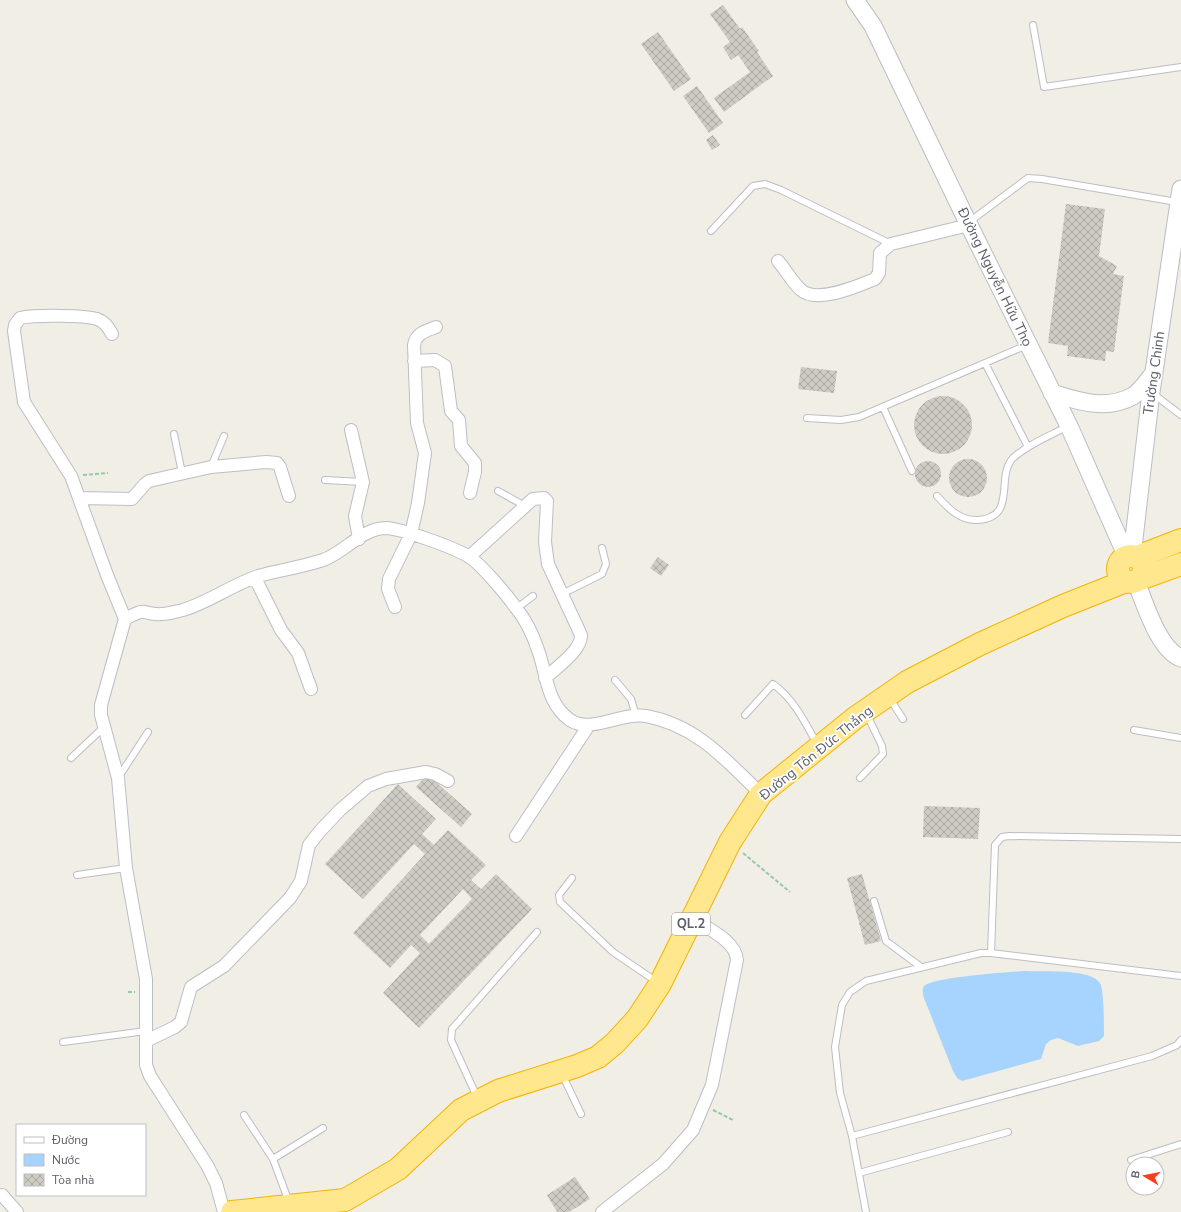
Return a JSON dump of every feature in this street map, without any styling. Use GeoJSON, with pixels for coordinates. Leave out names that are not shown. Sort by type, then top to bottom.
{"type":"FeatureCollection","features":[{"type":"Feature","properties":{"kind":"highway"},"geometry":{"type":"LineString","coordinates":[[1134,581],[1122,578],[1118,569],[1119,564],[1132,557],[1181,540]]}},
{"type":"Feature","properties":{"kind":"highway","name":"QL.2"},"geometry":{"type":"LineString","coordinates":[[1134,581],[1181,564]]}},
{"type":"Feature","properties":{"kind":"highway","name":"Đường Tôn Đức Thắng"},"geometry":{"type":"LineString","coordinates":[[232,1212],[290,1206],[347,1206],[398,1169],[461,1110],[498,1091],[560,1071],[598,1056],[615,1043],[638,1019],[660,984],[694,919],[730,842],[761,794],[865,711],[908,682],[980,644],[1063,606],[1134,581]]}},
{"type":"Feature","properties":{"kind":"main road","name":"Đường Nguyễn Hữu Thọ"},"geometry":{"type":"LineString","coordinates":[[855,0],[873,26],[968,224],[1069,426],[1132,557]]}},
{"type":"Feature","properties":{"kind":"main road","name":"Trường Chinh"},"geometry":{"type":"LineString","coordinates":[[1132,557],[1151,392],[1180,196]]}},
{"type":"Feature","properties":{"kind":"main road"},"geometry":{"type":"LineString","coordinates":[[1052,393],[1085,403],[1102,405],[1133,395],[1154,373]]}},
{"type":"Feature","properties":{"kind":"main road"},"geometry":{"type":"LineString","coordinates":[[1134,581],[1165,646],[1172,653],[1181,658]]}},
{"type":"Feature","properties":{"kind":"street"},"geometry":{"type":"LineString","coordinates":[[778,261],[802,291],[816,295],[825,295],[875,279],[879,273],[880,253],[891,244],[968,224]]}},
{"type":"Feature","properties":{"kind":"street"},"geometry":{"type":"LineString","coordinates":[[112,334],[106,324],[98,320],[73,316],[20,318],[15,325],[14,336],[24,402],[71,476],[107,575],[125,618],[101,705],[103,728],[118,778],[126,868],[146,979],[146,1065],[150,1076],[207,1165],[216,1183],[224,1212]]}},
{"type":"Feature","properties":{"kind":"street"},"geometry":{"type":"LineString","coordinates":[[395,607],[388,589],[389,579],[411,534],[418,503],[425,453],[417,423],[414,360],[415,338],[436,327]]}},
{"type":"Feature","properties":{"kind":"street"},"geometry":{"type":"LineString","coordinates":[[414,360],[435,360],[445,366],[450,411],[459,420],[461,446],[475,463],[475,472],[470,492]]}},
{"type":"Feature","properties":{"kind":"street"},"geometry":{"type":"LineString","coordinates":[[351,430],[363,482],[355,516],[359,539]]}},
{"type":"Feature","properties":{"kind":"street"},"geometry":{"type":"LineString","coordinates":[[80,498],[132,499],[145,484],[149,482],[211,467],[266,462],[277,463],[282,471],[288,496]]}},
{"type":"Feature","properties":{"kind":"street"},"geometry":{"type":"LineString","coordinates":[[469,556],[533,499],[544,498],[547,501],[546,552],[548,564],[582,640],[578,648],[545,678]]}},
{"type":"Feature","properties":{"kind":"street"},"geometry":{"type":"LineString","coordinates":[[125,618],[140,612],[157,615],[186,609],[255,578],[313,564],[333,557],[359,539],[379,529],[388,528],[411,534],[469,556],[517,608],[531,631],[539,651],[548,690],[557,707],[567,718],[576,724],[589,725],[628,715],[669,721],[700,738],[718,752],[761,794]]}},
{"type":"Feature","properties":{"kind":"street"},"geometry":{"type":"LineString","coordinates":[[255,578],[281,630],[300,658],[311,689]]}},
{"type":"Feature","properties":{"kind":"street"},"geometry":{"type":"LineString","coordinates":[[516,836],[589,725]]}},
{"type":"Feature","properties":{"kind":"street"},"geometry":{"type":"LineString","coordinates":[[146,1036],[175,1027],[181,1022],[191,987],[224,966],[290,898],[300,881],[309,845],[320,831],[368,786],[386,779],[426,772],[435,774],[448,781]]}},
{"type":"Feature","properties":{"kind":"street"},"geometry":{"type":"LineString","coordinates":[[602,1212],[663,1164],[693,1130],[705,1106],[712,1084],[737,960],[736,952],[731,945],[694,919]]}},
{"type":"Feature","properties":{"kind":"street"},"geometry":{"type":"LineString","coordinates":[[2,1195],[17,1212]]}},
{"type":"Feature","properties":{"kind":"lane"},"geometry":{"type":"LineString","coordinates":[[1033,25],[1044,87],[1181,67]]}},
{"type":"Feature","properties":{"kind":"lane"},"geometry":{"type":"LineString","coordinates":[[968,224],[1028,178],[1180,196]]}},
{"type":"Feature","properties":{"kind":"lane"},"geometry":{"type":"LineString","coordinates":[[711,231],[753,186],[765,184],[891,244]]}},
{"type":"Feature","properties":{"kind":"lane"},"geometry":{"type":"LineString","coordinates":[[806,418],[841,420],[859,417],[1028,345]]}},
{"type":"Feature","properties":{"kind":"lane"},"geometry":{"type":"LineString","coordinates":[[985,363],[1028,447]]}},
{"type":"Feature","properties":{"kind":"lane"},"geometry":{"type":"LineString","coordinates":[[1151,392],[1181,415]]}},
{"type":"Feature","properties":{"kind":"lane"},"geometry":{"type":"LineString","coordinates":[[883,407],[912,471]]}},
{"type":"Feature","properties":{"kind":"lane"},"geometry":{"type":"LineString","coordinates":[[937,496],[951,511],[963,518],[975,520],[987,519],[998,512],[1002,505],[1005,497],[1007,467],[1013,459],[1028,447],[1069,426]]}},
{"type":"Feature","properties":{"kind":"lane"},"geometry":{"type":"LineString","coordinates":[[174,434],[182,474]]}},
{"type":"Feature","properties":{"kind":"lane"},"geometry":{"type":"LineString","coordinates":[[211,467],[224,436]]}},
{"type":"Feature","properties":{"kind":"lane"},"geometry":{"type":"LineString","coordinates":[[325,480],[363,482]]}},
{"type":"Feature","properties":{"kind":"lane"},"geometry":{"type":"LineString","coordinates":[[498,491],[525,506]]}},
{"type":"Feature","properties":{"kind":"lane"},"geometry":{"type":"LineString","coordinates":[[562,594],[602,574],[606,564],[602,548]]}},
{"type":"Feature","properties":{"kind":"lane"},"geometry":{"type":"LineString","coordinates":[[517,608],[533,596]]}},
{"type":"Feature","properties":{"kind":"lane"},"geometry":{"type":"LineString","coordinates":[[615,680],[632,699],[636,716]]}},
{"type":"Feature","properties":{"kind":"lane"},"geometry":{"type":"LineString","coordinates":[[745,715],[773,684],[783,691],[795,707],[818,747]]}},
{"type":"Feature","properties":{"kind":"lane"},"geometry":{"type":"LineString","coordinates":[[888,696],[903,719]]}},
{"type":"Feature","properties":{"kind":"lane"},"geometry":{"type":"LineString","coordinates":[[860,778],[883,754],[882,746],[865,711]]}},
{"type":"Feature","properties":{"kind":"lane"},"geometry":{"type":"LineString","coordinates":[[71,758],[103,728]]}},
{"type":"Feature","properties":{"kind":"lane"},"geometry":{"type":"LineString","coordinates":[[1134,730],[1181,738]]}},
{"type":"Feature","properties":{"kind":"lane"},"geometry":{"type":"LineString","coordinates":[[118,778],[148,732]]}},
{"type":"Feature","properties":{"kind":"lane"},"geometry":{"type":"LineString","coordinates":[[991,953],[996,845],[1002,837],[1181,839]]}},
{"type":"Feature","properties":{"kind":"lane"},"geometry":{"type":"LineString","coordinates":[[77,875],[126,868]]}},
{"type":"Feature","properties":{"kind":"lane"},"geometry":{"type":"LineString","coordinates":[[572,878],[559,895],[560,902],[613,952],[660,984]]}},
{"type":"Feature","properties":{"kind":"lane"},"geometry":{"type":"LineString","coordinates":[[874,901],[886,940],[921,967]]}},
{"type":"Feature","properties":{"kind":"lane"},"geometry":{"type":"LineString","coordinates":[[478,1100],[451,1040],[452,1029],[537,932]]}},
{"type":"Feature","properties":{"kind":"lane"},"geometry":{"type":"LineString","coordinates":[[866,1212],[852,1136],[840,1093],[835,1047],[842,1005],[850,992],[866,981],[981,953],[1181,976]]}},
{"type":"Feature","properties":{"kind":"lane"},"geometry":{"type":"LineString","coordinates":[[63,1042],[146,1036]]}},
{"type":"Feature","properties":{"kind":"lane"},"geometry":{"type":"LineString","coordinates":[[852,1136],[1152,1056],[1177,1045],[1181,1040]]}},
{"type":"Feature","properties":{"kind":"lane"},"geometry":{"type":"LineString","coordinates":[[560,1071],[581,1114]]}},
{"type":"Feature","properties":{"kind":"lane"},"geometry":{"type":"LineString","coordinates":[[244,1115],[272,1160],[290,1206]]}},
{"type":"Feature","properties":{"kind":"lane"},"geometry":{"type":"LineString","coordinates":[[272,1160],[323,1128]]}},
{"type":"Feature","properties":{"kind":"lane"},"geometry":{"type":"LineString","coordinates":[[859,1173],[1008,1132]]}},
{"type":"Feature","properties":{"kind":"lane"},"geometry":{"type":"LineString","coordinates":[[1144,1156],[1181,1144]]}},
{"type":"Feature","properties":{"kind":"path"},"geometry":{"type":"LineString","coordinates":[[71,476],[108,473]]}},
{"type":"Feature","properties":{"kind":"path"},"geometry":{"type":"LineString","coordinates":[[730,842],[790,892]]}},
{"type":"Feature","properties":{"kind":"path"},"geometry":{"type":"LineString","coordinates":[[705,1106],[733,1120]]}},
{"type":"Feature","properties":{"kind":"water"},"geometry":{"type":"Polygon","coordinates":[[[1025,971],[1076,973],[1095,978],[1100,983],[1102,993],[1104,1008],[1104,1036],[1099,1041],[1078,1046],[1058,1038],[1051,1040],[1046,1044],[1041,1059],[962,1081],[957,1078],[924,998],[924,986],[941,980],[1025,971]]]}},
{"type":"Feature","properties":{"kind":"building"},"geometry":{"type":"Polygon","coordinates":[[[723,5],[740,29],[742,27],[759,51],[757,52],[773,76],[724,112],[714,98],[750,72],[738,55],[731,60],[723,47],[730,42],[710,14],[723,5]]]}},
{"type":"Feature","properties":{"kind":"building"},"geometry":{"type":"Polygon","coordinates":[[[658,32],[691,79],[674,91],[641,44],[658,32]]]}},
{"type":"Feature","properties":{"kind":"building"},"geometry":{"type":"Polygon","coordinates":[[[697,86],[723,123],[709,133],[683,96],[697,86]]]}},
{"type":"Feature","properties":{"kind":"building"},"geometry":{"type":"Polygon","coordinates":[[[713,135],[720,145],[712,150],[706,140],[713,135]]]}},
{"type":"Feature","properties":{"kind":"building"},"geometry":{"type":"Polygon","coordinates":[[[1066,204],[1105,209],[1099,256],[1117,266],[1113,274],[1124,276],[1114,352],[1106,351],[1105,361],[1067,356],[1068,346],[1048,343],[1066,204]]]}},
{"type":"Feature","properties":{"kind":"building"},"geometry":{"type":"Polygon","coordinates":[[[801,367],[837,371],[834,393],[798,389],[801,367]]]}},
{"type":"Feature","properties":{"kind":"building"},"geometry":{"type":"Polygon","coordinates":[[[943,396],[954,398],[967,409],[970,414],[972,425],[970,436],[959,449],[954,452],[943,454],[932,452],[919,441],[916,436],[914,425],[916,414],[927,401],[932,398],[943,396]]]}},
{"type":"Feature","properties":{"kind":"building"},"geometry":{"type":"Polygon","coordinates":[[[968,459],[978,462],[984,468],[987,478],[984,488],[978,494],[968,497],[958,494],[952,488],[949,478],[952,468],[958,462],[968,459]]]}},
{"type":"Feature","properties":{"kind":"building"},"geometry":{"type":"Polygon","coordinates":[[[928,461],[937,465],[941,474],[937,483],[928,487],[919,483],[915,474],[919,465],[928,461]]]}},
{"type":"Feature","properties":{"kind":"building"},"geometry":{"type":"Polygon","coordinates":[[[658,557],[669,565],[661,576],[650,568],[658,557]]]}},
{"type":"Feature","properties":{"kind":"building"},"geometry":{"type":"Polygon","coordinates":[[[427,774],[472,814],[461,827],[416,787],[427,774]]]}},
{"type":"Feature","properties":{"kind":"building"},"geometry":{"type":"Polygon","coordinates":[[[398,784],[436,819],[422,834],[434,845],[448,830],[486,865],[471,880],[481,889],[496,874],[532,909],[419,1028],[383,993],[420,953],[411,945],[390,968],[353,933],[425,854],[414,844],[363,899],[325,864],[398,784]],[[463,889],[420,935],[429,944],[472,899],[463,889]]]}},
{"type":"Feature","properties":{"kind":"building"},"geometry":{"type":"Polygon","coordinates":[[[924,806],[980,808],[978,839],[923,837],[924,806]]]}},
{"type":"Feature","properties":{"kind":"building"},"geometry":{"type":"Polygon","coordinates":[[[862,874],[881,941],[865,945],[847,878],[862,874]]]}},
{"type":"Feature","properties":{"kind":"building"},"geometry":{"type":"Polygon","coordinates":[[[575,1177],[590,1199],[569,1212],[557,1212],[547,1195],[575,1177]]]}}]}
